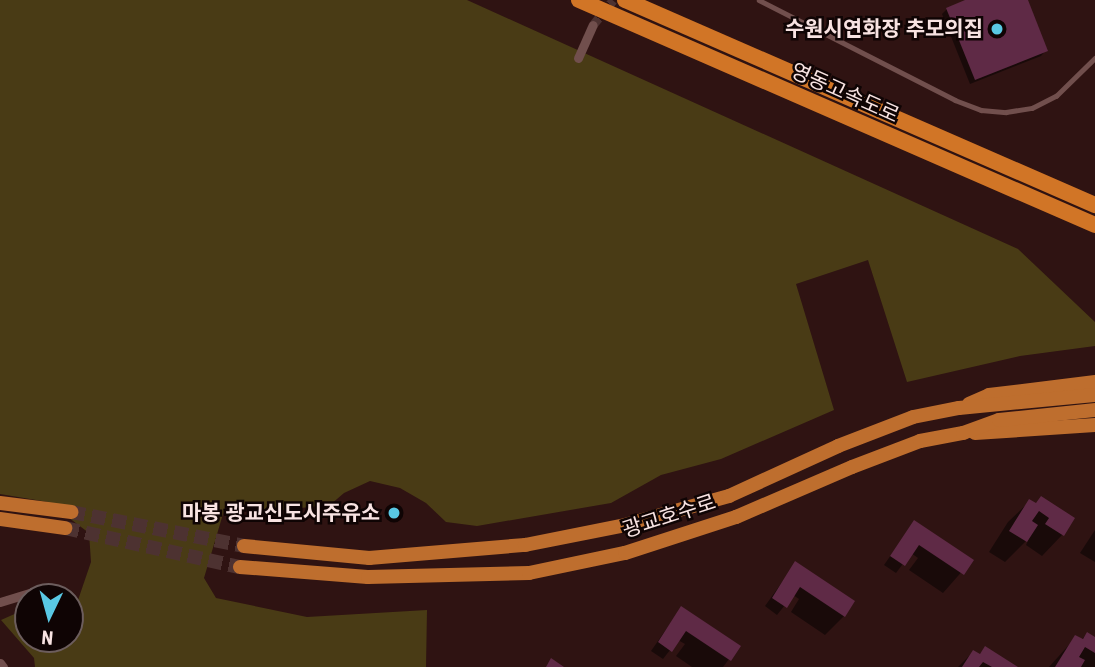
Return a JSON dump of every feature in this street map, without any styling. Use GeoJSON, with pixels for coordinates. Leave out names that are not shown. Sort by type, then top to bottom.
{"type":"FeatureCollection","features":[{"type":"Feature","properties":{"kind":"highway","name":"영동고속도로"},"geometry":{"type":"LineString","coordinates":[[579,0],[1095,225]]}},
{"type":"Feature","properties":{"kind":"highway","name":"영동고속도로"},"geometry":{"type":"LineString","coordinates":[[625,0],[1095,205]]}},
{"type":"Feature","properties":{"kind":"highway"},"geometry":{"type":"LineString","coordinates":[[959,408],[989,395],[1095,382]]}},
{"type":"Feature","properties":{"kind":"highway","name":"광교호수로"},"geometry":{"type":"LineString","coordinates":[[240,567],[368,577],[529,573],[649,545],[736,517],[920,441],[963,433],[1035,407],[1095,395]]}},
{"type":"Feature","properties":{"kind":"highway","name":"광교호수로"},"geometry":{"type":"LineString","coordinates":[[243,546],[369,558],[525,545],[625,526],[729,496],[912,417],[959,408],[1035,407],[1095,410]]}},
{"type":"Feature","properties":{"kind":"highway"},"geometry":{"type":"LineString","coordinates":[[963,433],[1095,425]]}},
{"type":"Feature","properties":{"kind":"highway"},"geometry":{"type":"LineString","coordinates":[[0,503],[71,512]]}},
{"type":"Feature","properties":{"kind":"highway"},"geometry":{"type":"LineString","coordinates":[[0,519],[65,528]]}},
{"type":"Feature","properties":{"kind":"street"},"geometry":{"type":"LineString","coordinates":[[578,58],[593,25]]}},
{"type":"Feature","properties":{"kind":"street"},"geometry":{"type":"LineString","coordinates":[[0,663],[3,667]]}},
{"type":"Feature","properties":{"kind":"lane"},"geometry":{"type":"LineString","coordinates":[[759,0],[955,100],[981,110],[1006,112],[1032,108],[1056,96],[1095,58]]}},
{"type":"Feature","properties":{"kind":"shaded area"},"geometry":{"type":"Polygon","coordinates":[[[0,0],[467,0],[1018,249],[1095,322],[1095,346],[1020,356],[907,382],[868,260],[796,284],[834,410],[721,459],[661,475],[611,503],[477,526],[446,522],[426,503],[400,488],[370,481],[344,493],[330,505],[261,512],[226,504],[204,578],[216,598],[307,617],[427,610],[426,667],[35,667],[34,658],[30,653],[84,653],[84,583],[91,562],[89,533],[48,502],[0,494],[0,0]]]}},
{"type":"Feature","properties":{"kind":"shaded area"},"geometry":{"type":"Polygon","coordinates":[[[14,614],[14,635],[1,620],[14,614]]]}},
{"type":"Feature","properties":{"kind":"building","name":"수원시연화장 추모의집"},"geometry":{"type":"Polygon","coordinates":[[[965,0],[1028,0],[1048,51],[975,80],[946,8],[965,0]]]}},
{"type":"Feature","properties":{"kind":"building"},"geometry":{"type":"Polygon","coordinates":[[[1041,496],[1075,518],[1064,536],[1045,524],[1049,518],[1039,511],[1032,521],[1038,525],[1027,542],[1009,531],[1029,499],[1036,503],[1041,496]]]}},
{"type":"Feature","properties":{"kind":"building"},"geometry":{"type":"Polygon","coordinates":[[[914,520],[974,560],[964,575],[919,545],[905,566],[890,556],[914,520]]]}},
{"type":"Feature","properties":{"kind":"building"},"geometry":{"type":"Polygon","coordinates":[[[795,561],[855,601],[845,617],[800,587],[787,608],[772,598],[795,561]]]}},
{"type":"Feature","properties":{"kind":"building"},"geometry":{"type":"Polygon","coordinates":[[[681,606],[741,646],[731,661],[686,631],[672,652],[658,642],[681,606]]]}},
{"type":"Feature","properties":{"kind":"building"},"geometry":{"type":"Polygon","coordinates":[[[1087,632],[1095,637],[1095,653],[1085,647],[1079,657],[1085,660],[1081,667],[1055,667],[1075,635],[1083,639],[1087,632]]]}},
{"type":"Feature","properties":{"kind":"building"},"geometry":{"type":"Polygon","coordinates":[[[985,646],[1018,667],[992,667],[983,662],[979,667],[962,667],[973,650],[980,654],[985,646]]]}},
{"type":"Feature","properties":{"kind":"building"},"geometry":{"type":"Polygon","coordinates":[[[551,658],[564,667],[546,667],[551,658]]]}},
{"type":"Feature","properties":{"kind":"tunnel"},"geometry":{"type":"LineString","coordinates":[[593,25],[613,0]]}},
{"type":"Feature","properties":{"kind":"tunnel"},"geometry":{"type":"LineString","coordinates":[[71,512],[244,546]]}},
{"type":"Feature","properties":{"kind":"tunnel"},"geometry":{"type":"LineString","coordinates":[[65,528],[240,567]]}},
{"type":"Feature","properties":{"kind":"place","name":"수원시연화장 추모의집"},"geometry":{"type":"Point","coordinates":[997,29]}},
{"type":"Feature","properties":{"kind":"place","name":"마봉 광교신도시주유소"},"geometry":{"type":"Point","coordinates":[394,513]}}]}
